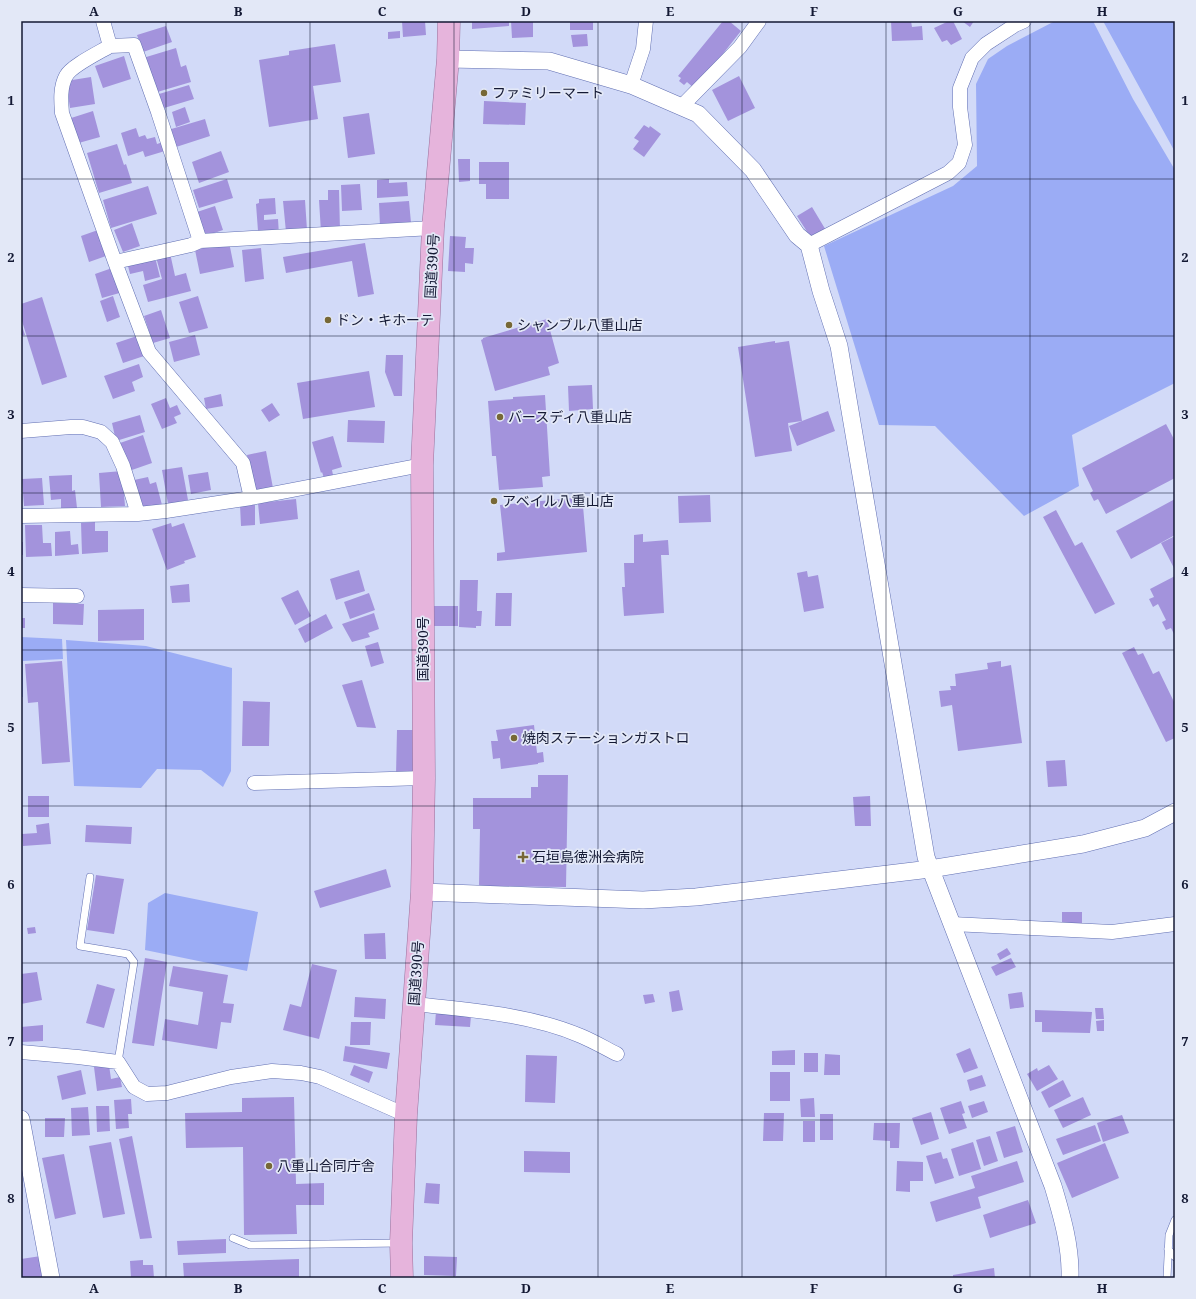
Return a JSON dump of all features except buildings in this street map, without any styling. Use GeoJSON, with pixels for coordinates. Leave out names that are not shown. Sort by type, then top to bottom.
{"type":"FeatureCollection","features":[{"type":"Feature","properties":{"kind":"highway","name":"国道390号"},"geometry":{"type":"LineString","coordinates":[[402,1278],[401,1243],[406,1114],[422,892],[424,778],[422,465],[433,228],[448,59],[449,21]]}},
{"type":"Feature","properties":{"kind":"street"},"geometry":{"type":"LineString","coordinates":[[103,21],[110,46]]}},
{"type":"Feature","properties":{"kind":"street"},"geometry":{"type":"LineString","coordinates":[[631,85],[643,49],[646,21]]}},
{"type":"Feature","properties":{"kind":"street"},"geometry":{"type":"LineString","coordinates":[[681,107],[740,47],[759,21]]}},
{"type":"Feature","properties":{"kind":"street"},"geometry":{"type":"LineString","coordinates":[[808,245],[948,173],[959,163],[965,145],[960,107],[960,88],[972,58],[986,44],[1018,22]]}},
{"type":"Feature","properties":{"kind":"street"},"geometry":{"type":"LineString","coordinates":[[200,241],[158,112],[134,45],[110,46],[72,69],[66,75],[61,98],[62,113],[149,352],[243,463],[251,498]]}},
{"type":"Feature","properties":{"kind":"street"},"geometry":{"type":"LineString","coordinates":[[448,59],[549,61],[631,85],[698,114],[753,170],[797,235],[808,245],[839,346],[924,849],[930,869],[1053,1186],[1062,1215],[1070,1262],[1070,1278]]}},
{"type":"Feature","properties":{"kind":"street"},"geometry":{"type":"LineString","coordinates":[[115,262],[191,245],[200,241],[433,228]]}},
{"type":"Feature","properties":{"kind":"street"},"geometry":{"type":"LineString","coordinates":[[21,431],[83,427],[101,432],[112,442],[122,466],[138,514]]}},
{"type":"Feature","properties":{"kind":"street"},"geometry":{"type":"LineString","coordinates":[[21,516],[138,514],[166,511],[251,498],[422,465]]}},
{"type":"Feature","properties":{"kind":"street"},"geometry":{"type":"LineString","coordinates":[[21,595],[77,596]]}},
{"type":"Feature","properties":{"kind":"street"},"geometry":{"type":"LineString","coordinates":[[254,783],[304,783],[424,778]]}},
{"type":"Feature","properties":{"kind":"street"},"geometry":{"type":"LineString","coordinates":[[422,892],[643,900],[696,897],[930,869],[1082,844],[1145,828],[1175,812]]}},
{"type":"Feature","properties":{"kind":"street"},"geometry":{"type":"LineString","coordinates":[[952,924],[1112,932],[1175,924]]}},
{"type":"Feature","properties":{"kind":"street"},"geometry":{"type":"LineString","coordinates":[[414,1004],[508,1016],[545,1024],[582,1036],[617,1054]]}},
{"type":"Feature","properties":{"kind":"street"},"geometry":{"type":"LineString","coordinates":[[21,1052],[118,1062],[134,1087],[147,1094],[167,1093],[231,1077],[272,1071],[301,1073],[320,1077],[406,1114]]}},
{"type":"Feature","properties":{"kind":"street"},"geometry":{"type":"LineString","coordinates":[[21,1118],[51,1278]]}},
{"type":"Feature","properties":{"kind":"lane"},"geometry":{"type":"LineString","coordinates":[[90,877],[80,946],[128,954],[134,962],[118,1062]]}},
{"type":"Feature","properties":{"kind":"lane"},"geometry":{"type":"LineString","coordinates":[[1167,1278],[1169,1235],[1175,1220]]}},
{"type":"Feature","properties":{"kind":"lane"},"geometry":{"type":"LineString","coordinates":[[233,1238],[250,1245],[401,1243]]}},
{"type":"Feature","properties":{"kind":"lane"},"geometry":{"type":"LineString","coordinates":[[1168,1249],[1175,1257]]}},
{"type":"Feature","properties":{"kind":"shaded area"},"geometry":{"type":"Polygon","coordinates":[[[1055,21],[1093,21],[1133,99],[1175,170],[1175,383],[1072,435],[1079,486],[1024,516],[935,426],[879,425],[824,246],[953,186],[977,166],[976,84],[988,59],[1007,46],[1055,21]]]}},
{"type":"Feature","properties":{"kind":"shaded area"},"geometry":{"type":"Polygon","coordinates":[[[1103,21],[1175,21],[1175,152],[1103,21]]]}},
{"type":"Feature","properties":{"kind":"shaded area"},"geometry":{"type":"Polygon","coordinates":[[[21,637],[62,639],[63,659],[23,661],[23,697],[21,697],[21,637]]]}},
{"type":"Feature","properties":{"kind":"shaded area"},"geometry":{"type":"Polygon","coordinates":[[[66,640],[146,646],[232,668],[231,771],[223,787],[201,770],[157,769],[141,788],[74,786],[66,640]]]}},
{"type":"Feature","properties":{"kind":"shaded area"},"geometry":{"type":"Polygon","coordinates":[[[165,893],[258,912],[247,971],[145,950],[148,903],[165,893]]]}},
{"type":"Feature","properties":{"kind":"place","name":"ファミリーマート"},"geometry":{"type":"Point","coordinates":[484,93]}},
{"type":"Feature","properties":{"kind":"place","name":"ドン・キホーテ"},"geometry":{"type":"Point","coordinates":[328,320]}},
{"type":"Feature","properties":{"kind":"place","name":"シャンブル八重山店"},"geometry":{"type":"Point","coordinates":[509,325]}},
{"type":"Feature","properties":{"kind":"place","name":"バースディ八重山店"},"geometry":{"type":"Point","coordinates":[500,417]}},
{"type":"Feature","properties":{"kind":"place","name":"アベイル八重山店"},"geometry":{"type":"Point","coordinates":[494,501]}},
{"type":"Feature","properties":{"kind":"place","name":"焼肉ステーションガストロ"},"geometry":{"type":"Point","coordinates":[514,738]}},
{"type":"Feature","properties":{"kind":"place","name":"石垣島徳洲会病院"},"geometry":{"type":"Point","coordinates":[523,857]}},
{"type":"Feature","properties":{"kind":"place","name":"八重山合同庁舎"},"geometry":{"type":"Point","coordinates":[269,1166]}}]}
